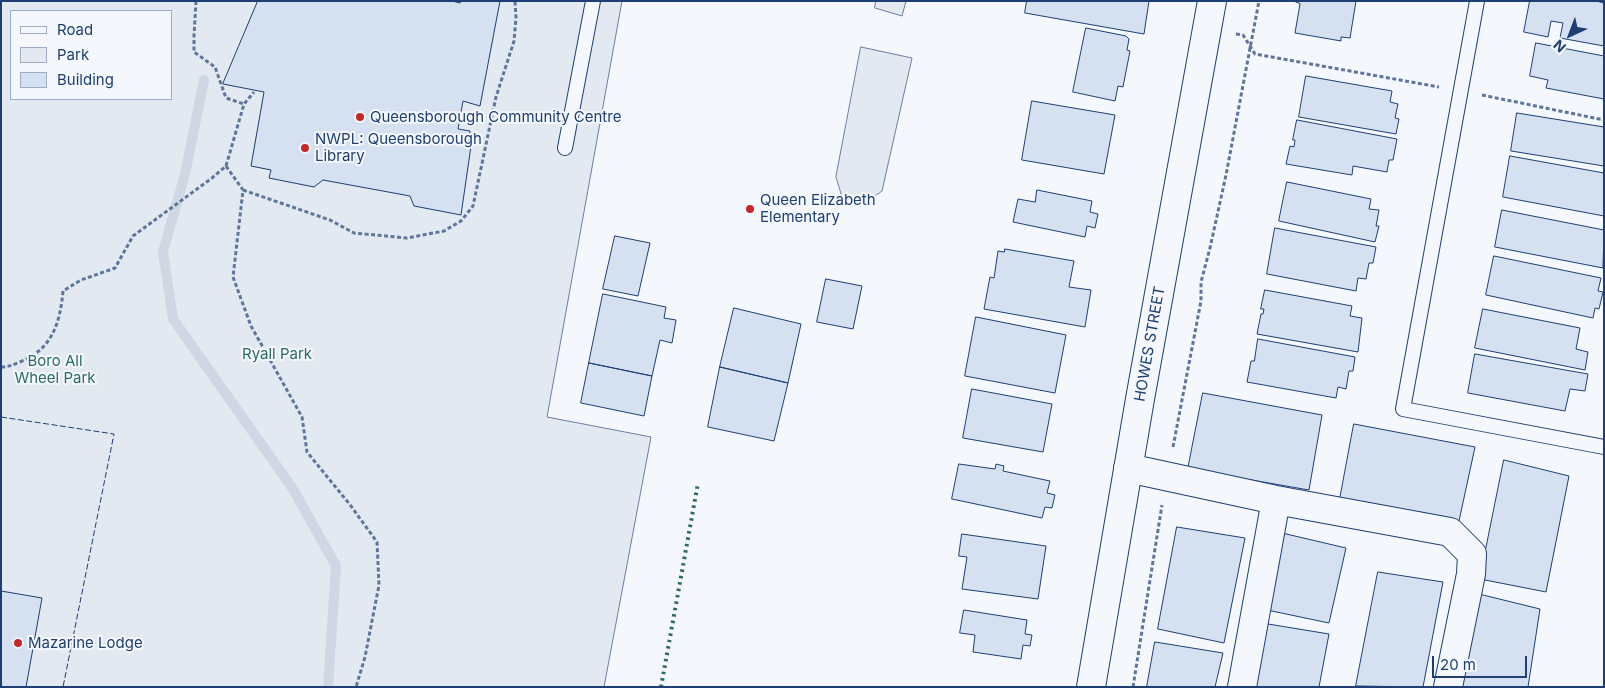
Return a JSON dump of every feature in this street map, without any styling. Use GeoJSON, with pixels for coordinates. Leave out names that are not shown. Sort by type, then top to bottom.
{"type":"FeatureCollection","features":[{"type":"Feature","properties":{"kind":"street","name":"HOWES STREET"},"geometry":{"type":"LineString","coordinates":[[1091,687],[1128,468],[1212,1]]}},
{"type":"Feature","properties":{"kind":"street"},"geometry":{"type":"LineString","coordinates":[[1128,468],[1276,500],[1450,532],[1472,554],[1471,574],[1448,687]]}},
{"type":"Feature","properties":{"kind":"street"},"geometry":{"type":"LineString","coordinates":[[1242,687],[1276,500]]}},
{"type":"Feature","properties":{"kind":"lane"},"geometry":{"type":"LineString","coordinates":[[565,148],[593,1]]}},
{"type":"Feature","properties":{"kind":"lane"},"geometry":{"type":"LineString","coordinates":[[1477,1],[1403,409],[1604,447]]}},
{"type":"Feature","properties":{"kind":"path"},"geometry":{"type":"LineString","coordinates":[[196,1],[194,52],[214,67],[226,98],[244,104]]}},
{"type":"Feature","properties":{"kind":"path"},"geometry":{"type":"LineString","coordinates":[[226,166],[243,190],[330,220],[354,233],[406,238],[444,231],[461,221],[472,206],[496,98],[514,42],[515,1]]}},
{"type":"Feature","properties":{"kind":"path"},"geometry":{"type":"LineString","coordinates":[[1171,455],[1201,301],[1201,282],[1222,193],[1259,1]]}},
{"type":"Feature","properties":{"kind":"path"},"geometry":{"type":"LineString","coordinates":[[1228,33],[1243,36],[1255,54],[1461,90],[1604,120]]}},
{"type":"Feature","properties":{"kind":"path"},"geometry":{"type":"LineString","coordinates":[[1,367],[8,367],[32,357],[52,337],[61,313],[63,291],[80,280],[115,268],[133,236],[226,166],[244,104],[254,92]]}},
{"type":"Feature","properties":{"kind":"path"},"geometry":{"type":"LineString","coordinates":[[243,190],[233,277],[248,318],[302,417],[307,452],[351,506],[377,542],[378,585],[365,657],[356,687]]}},
{"type":"Feature","properties":{"kind":"path"},"geometry":{"type":"LineString","coordinates":[[1134,687],[1162,505]]}},
{"type":"Feature","properties":{"kind":"green space","name":"Ryall Park"},"geometry":{"type":"Polygon","coordinates":[[[1,1],[622,1],[547,417],[651,437],[604,687],[1,687],[1,1]]]}},
{"type":"Feature","properties":{"kind":"green space"},"geometry":{"type":"Polygon","coordinates":[[[876,1],[906,1],[902,16],[875,8],[876,1]]]}},
{"type":"Feature","properties":{"kind":"green space"},"geometry":{"type":"Polygon","coordinates":[[[861,47],[912,58],[882,191],[872,197],[858,201],[842,197],[836,177],[861,47]]]}},
{"type":"Feature","properties":{"kind":"building","name":"Queensborough Community Centre"},"geometry":{"type":"Polygon","coordinates":[[[258,1],[452,1],[460,3],[462,1],[500,1],[480,106],[463,101],[458,129],[470,131],[468,145],[471,146],[461,215],[414,206],[410,196],[323,180],[314,187],[269,178],[271,170],[251,166],[264,92],[223,84],[258,1]]]}},
{"type":"Feature","properties":{"kind":"building"},"geometry":{"type":"Polygon","coordinates":[[[1027,1],[1149,1],[1144,34],[1025,13],[1027,1]]]}},
{"type":"Feature","properties":{"kind":"building"},"geometry":{"type":"Polygon","coordinates":[[[1294,1],[1356,1],[1350,38],[1341,37],[1341,41],[1295,33],[1300,4],[1294,1]]]}},
{"type":"Feature","properties":{"kind":"building"},"geometry":{"type":"Polygon","coordinates":[[[1530,1],[1596,1],[1604,3],[1604,46],[1560,38],[1563,23],[1551,21],[1548,37],[1524,32],[1530,1]]]}},
{"type":"Feature","properties":{"kind":"building"},"geometry":{"type":"Polygon","coordinates":[[[1086,28],[1126,36],[1129,39],[1127,50],[1130,51],[1123,87],[1118,86],[1115,101],[1073,92],[1086,28]]]}},
{"type":"Feature","properties":{"kind":"building"},"geometry":{"type":"Polygon","coordinates":[[[1536,43],[1604,56],[1604,99],[1546,88],[1548,80],[1530,76],[1536,43]]]}},
{"type":"Feature","properties":{"kind":"building"},"geometry":{"type":"Polygon","coordinates":[[[1306,76],[1392,91],[1390,102],[1398,104],[1395,118],[1399,119],[1396,134],[1299,117],[1306,76]]]}},
{"type":"Feature","properties":{"kind":"building"},"geometry":{"type":"Polygon","coordinates":[[[1032,101],[1115,115],[1104,174],[1022,160],[1032,101]]]}},
{"type":"Feature","properties":{"kind":"building"},"geometry":{"type":"Polygon","coordinates":[[[1517,113],[1604,127],[1604,166],[1511,151],[1517,113]]]}},
{"type":"Feature","properties":{"kind":"building"},"geometry":{"type":"Polygon","coordinates":[[[1297,120],[1397,139],[1393,160],[1389,160],[1387,172],[1353,166],[1352,175],[1286,164],[1290,146],[1294,147],[1295,140],[1293,140],[1297,120]]]}},
{"type":"Feature","properties":{"kind":"building"},"geometry":{"type":"Polygon","coordinates":[[[1510,156],[1604,173],[1604,216],[1503,197],[1510,156]]]}},
{"type":"Feature","properties":{"kind":"building"},"geometry":{"type":"Polygon","coordinates":[[[1287,182],[1371,199],[1369,209],[1379,210],[1376,226],[1379,226],[1375,242],[1279,221],[1287,182]]]}},
{"type":"Feature","properties":{"kind":"building"},"geometry":{"type":"Polygon","coordinates":[[[1037,190],[1092,201],[1090,212],[1098,214],[1095,228],[1087,226],[1085,237],[1013,222],[1018,199],[1035,202],[1037,190]]]}},
{"type":"Feature","properties":{"kind":"building"},"geometry":{"type":"Polygon","coordinates":[[[1502,210],[1604,230],[1603,268],[1495,247],[1502,210]]]}},
{"type":"Feature","properties":{"kind":"building"},"geometry":{"type":"Polygon","coordinates":[[[1275,228],[1376,247],[1373,263],[1369,263],[1366,279],[1358,278],[1356,291],[1267,274],[1275,228]]]}},
{"type":"Feature","properties":{"kind":"building"},"geometry":{"type":"Polygon","coordinates":[[[615,236],[650,243],[638,296],[603,289],[615,236]]]}},
{"type":"Feature","properties":{"kind":"building"},"geometry":{"type":"Polygon","coordinates":[[[1005,249],[1074,261],[1069,287],[1091,290],[1085,327],[984,309],[990,277],[994,278],[998,251],[1004,252],[1005,249]]]}},
{"type":"Feature","properties":{"kind":"building"},"geometry":{"type":"Polygon","coordinates":[[[1494,256],[1601,278],[1598,291],[1603,292],[1599,309],[1595,308],[1593,318],[1486,295],[1494,256]]]}},
{"type":"Feature","properties":{"kind":"building"},"geometry":{"type":"Polygon","coordinates":[[[826,279],[862,286],[853,329],[817,322],[826,279]]]}},
{"type":"Feature","properties":{"kind":"building"},"geometry":{"type":"Polygon","coordinates":[[[1265,290],[1352,306],[1350,316],[1362,318],[1358,352],[1257,334],[1261,314],[1263,314],[1264,309],[1261,309],[1265,290]]]}},
{"type":"Feature","properties":{"kind":"building"},"geometry":{"type":"Polygon","coordinates":[[[603,294],[666,307],[664,318],[676,320],[672,343],[660,340],[652,376],[589,363],[603,294]]]}},
{"type":"Feature","properties":{"kind":"building"},"geometry":{"type":"Polygon","coordinates":[[[734,308],[801,324],[788,383],[720,367],[734,308]]]}},
{"type":"Feature","properties":{"kind":"building"},"geometry":{"type":"Polygon","coordinates":[[[1483,309],[1580,328],[1576,349],[1588,352],[1585,370],[1475,348],[1483,309]]]}},
{"type":"Feature","properties":{"kind":"building"},"geometry":{"type":"Polygon","coordinates":[[[976,317],[1066,335],[1055,393],[965,376],[976,317]]]}},
{"type":"Feature","properties":{"kind":"building"},"geometry":{"type":"Polygon","coordinates":[[[1258,339],[1355,357],[1353,371],[1349,371],[1346,389],[1338,387],[1336,398],[1247,382],[1251,361],[1254,361],[1258,339]]]}},
{"type":"Feature","properties":{"kind":"building"},"geometry":{"type":"Polygon","coordinates":[[[1475,354],[1588,374],[1585,391],[1570,389],[1565,411],[1468,393],[1475,354]]]}},
{"type":"Feature","properties":{"kind":"building"},"geometry":{"type":"Polygon","coordinates":[[[589,363],[652,376],[644,416],[581,403],[589,363]]]}},
{"type":"Feature","properties":{"kind":"building"},"geometry":{"type":"Polygon","coordinates":[[[720,367],[788,383],[774,441],[708,427],[720,367]]]}},
{"type":"Feature","properties":{"kind":"building"},"geometry":{"type":"Polygon","coordinates":[[[972,389],[1052,404],[1043,452],[963,438],[972,389]]]}},
{"type":"Feature","properties":{"kind":"building"},"geometry":{"type":"Polygon","coordinates":[[[1203,393],[1322,415],[1309,490],[1188,469],[1203,393]]]}},
{"type":"Feature","properties":{"kind":"building"},"geometry":{"type":"Polygon","coordinates":[[[1354,424],[1475,447],[1459,521],[1340,499],[1354,424]]]}},
{"type":"Feature","properties":{"kind":"building"},"geometry":{"type":"Polygon","coordinates":[[[1504,460],[1569,476],[1546,592],[1480,579],[1504,460]]]}},
{"type":"Feature","properties":{"kind":"building"},"geometry":{"type":"Polygon","coordinates":[[[959,464],[995,469],[996,464],[1004,466],[1003,471],[1050,481],[1047,493],[1055,495],[1052,508],[1045,507],[1042,518],[952,499],[959,464]]]}},
{"type":"Feature","properties":{"kind":"building"},"geometry":{"type":"Polygon","coordinates":[[[1177,527],[1245,538],[1224,643],[1158,629],[1177,527]]]}},
{"type":"Feature","properties":{"kind":"building"},"geometry":{"type":"Polygon","coordinates":[[[1282,533],[1346,548],[1329,623],[1267,610],[1282,533]]]}},
{"type":"Feature","properties":{"kind":"building"},"geometry":{"type":"Polygon","coordinates":[[[962,534],[1046,546],[1038,599],[962,589],[967,557],[959,556],[962,534]]]}},
{"type":"Feature","properties":{"kind":"building"},"geometry":{"type":"Polygon","coordinates":[[[1378,572],[1443,582],[1423,687],[1356,686],[1378,572]]]}},
{"type":"Feature","properties":{"kind":"building","name":"Mazarine Lodge"},"geometry":{"type":"Polygon","coordinates":[[[1,591],[42,598],[26,687],[1,687],[1,591]]]}},
{"type":"Feature","properties":{"kind":"building"},"geometry":{"type":"Polygon","coordinates":[[[1479,594],[1540,609],[1528,687],[1461,687],[1479,594]]]}},
{"type":"Feature","properties":{"kind":"building"},"geometry":{"type":"Polygon","coordinates":[[[964,610],[1027,620],[1025,634],[1032,635],[1030,646],[1023,645],[1021,659],[973,652],[975,635],[960,633],[964,610]]]}},
{"type":"Feature","properties":{"kind":"building"},"geometry":{"type":"Polygon","coordinates":[[[1262,623],[1329,634],[1319,687],[1249,687],[1262,623]]]}},
{"type":"Feature","properties":{"kind":"building"},"geometry":{"type":"Polygon","coordinates":[[[1155,642],[1223,653],[1215,687],[1147,687],[1155,642]]]}},
{"type":"Feature","properties":{"kind":"waterway"},"geometry":{"type":"LineString","coordinates":[[204,80],[185,174],[163,252],[173,319],[293,489],[336,566],[328,687]]}},
{"type":"Feature","properties":{"kind":"hedge"},"geometry":{"type":"LineString","coordinates":[[661,687],[698,483]]}},
{"type":"Feature","properties":{"kind":"fence"},"geometry":{"type":"LineString","coordinates":[[1,417],[114,434],[63,687]]}},
{"type":"Feature","properties":{"kind":"place","name":"Queensborough Community Centre"},"geometry":{"type":"Point","coordinates":[360,117]}},
{"type":"Feature","properties":{"kind":"place","name":"NWPL: Queensborough Library"},"geometry":{"type":"Point","coordinates":[305,148]}},
{"type":"Feature","properties":{"kind":"place","name":"Queen Elizabeth Elementary"},"geometry":{"type":"Point","coordinates":[750,209]}},
{"type":"Feature","properties":{"kind":"place","name":"Mazarine Lodge"},"geometry":{"type":"Point","coordinates":[18,643]}},
{"type":"Feature","properties":{"kind":"park label","name":"Boro All Wheel Park"},"geometry":{"type":"Point","coordinates":[55,370]}}]}
